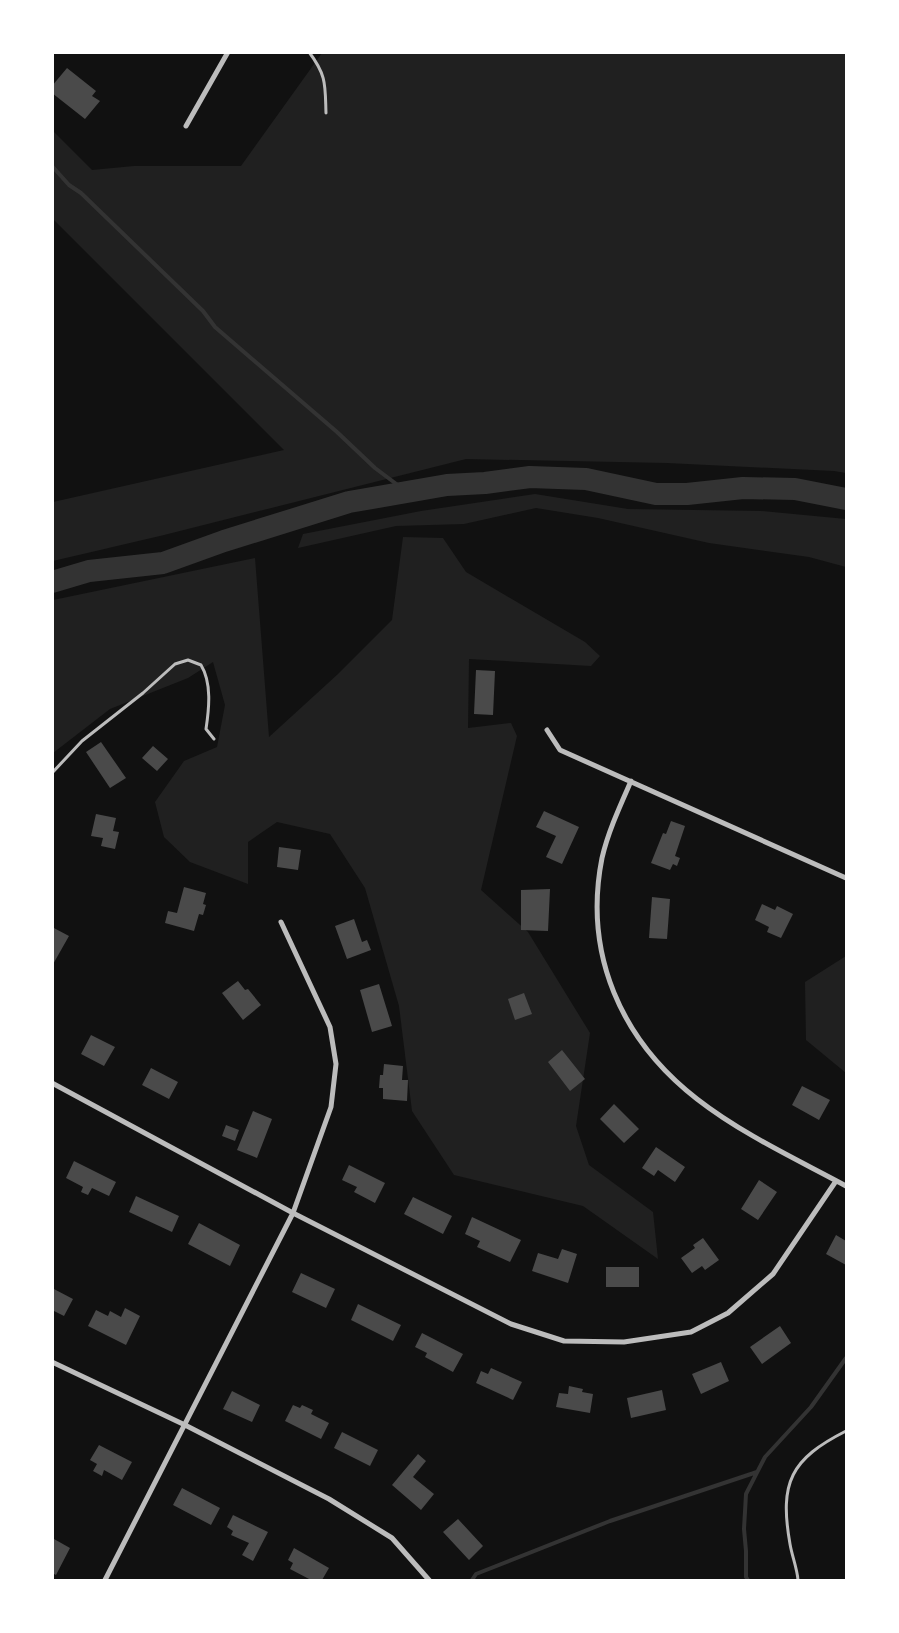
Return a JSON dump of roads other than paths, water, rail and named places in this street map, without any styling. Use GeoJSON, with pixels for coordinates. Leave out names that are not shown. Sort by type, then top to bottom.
{"type":"FeatureCollection","features":[{"type":"Feature","properties":{"kind":"street"},"geometry":{"type":"LineString","coordinates":[[186,126],[228,52]]}},
{"type":"Feature","properties":{"kind":"street"},"geometry":{"type":"LineString","coordinates":[[547,730],[560,750],[846,878]]}},
{"type":"Feature","properties":{"kind":"street"},"geometry":{"type":"LineString","coordinates":[[631,781],[605,848],[598,885],[597,914],[602,959],[620,1010],[635,1035],[654,1058],[697,1099],[754,1136],[846,1186]]}},
{"type":"Feature","properties":{"kind":"street"},"geometry":{"type":"LineString","coordinates":[[105,1581],[293,1213],[331,1107],[336,1065],[330,1027],[281,922]]}},
{"type":"Feature","properties":{"kind":"street"},"geometry":{"type":"LineString","coordinates":[[52,1083],[293,1213],[511,1324],[564,1341],[624,1342],[691,1332],[729,1313],[773,1274],[837,1180]]}},
{"type":"Feature","properties":{"kind":"street"},"geometry":{"type":"LineString","coordinates":[[52,1362],[185,1425],[329,1498],[392,1538],[429,1581]]}},
{"type":"Feature","properties":{"kind":"lane"},"geometry":{"type":"LineString","coordinates":[[309,52],[316,62],[326,87],[326,112]]}},
{"type":"Feature","properties":{"kind":"lane"},"geometry":{"type":"LineString","coordinates":[[52,773],[73,749],[106,721],[143,693],[175,664],[188,660],[201,665],[207,678],[206,729],[214,739]]}},
{"type":"Feature","properties":{"kind":"lane"},"geometry":{"type":"LineString","coordinates":[[798,1581],[789,1543],[786,1491],[789,1482],[807,1454],[846,1431]]}},
{"type":"Feature","properties":{"kind":"waterway"},"geometry":{"type":"LineString","coordinates":[[52,166],[69,185],[81,193],[203,311],[215,327],[337,432],[375,468],[407,492]]}},
{"type":"Feature","properties":{"kind":"waterway"},"geometry":{"type":"LineString","coordinates":[[52,582],[89,571],[163,563],[224,541],[349,502],[447,485],[530,477],[586,479],[656,494],[687,494],[743,488],[795,489],[846,499]]}},
{"type":"Feature","properties":{"kind":"waterway"},"geometry":{"type":"LineString","coordinates":[[748,1580],[744,1529],[746,1494],[765,1457],[811,1407],[846,1358]]}},
{"type":"Feature","properties":{"kind":"waterway"},"geometry":{"type":"LineString","coordinates":[[472,1580],[476,1574],[610,1521],[757,1472]]}}]}
